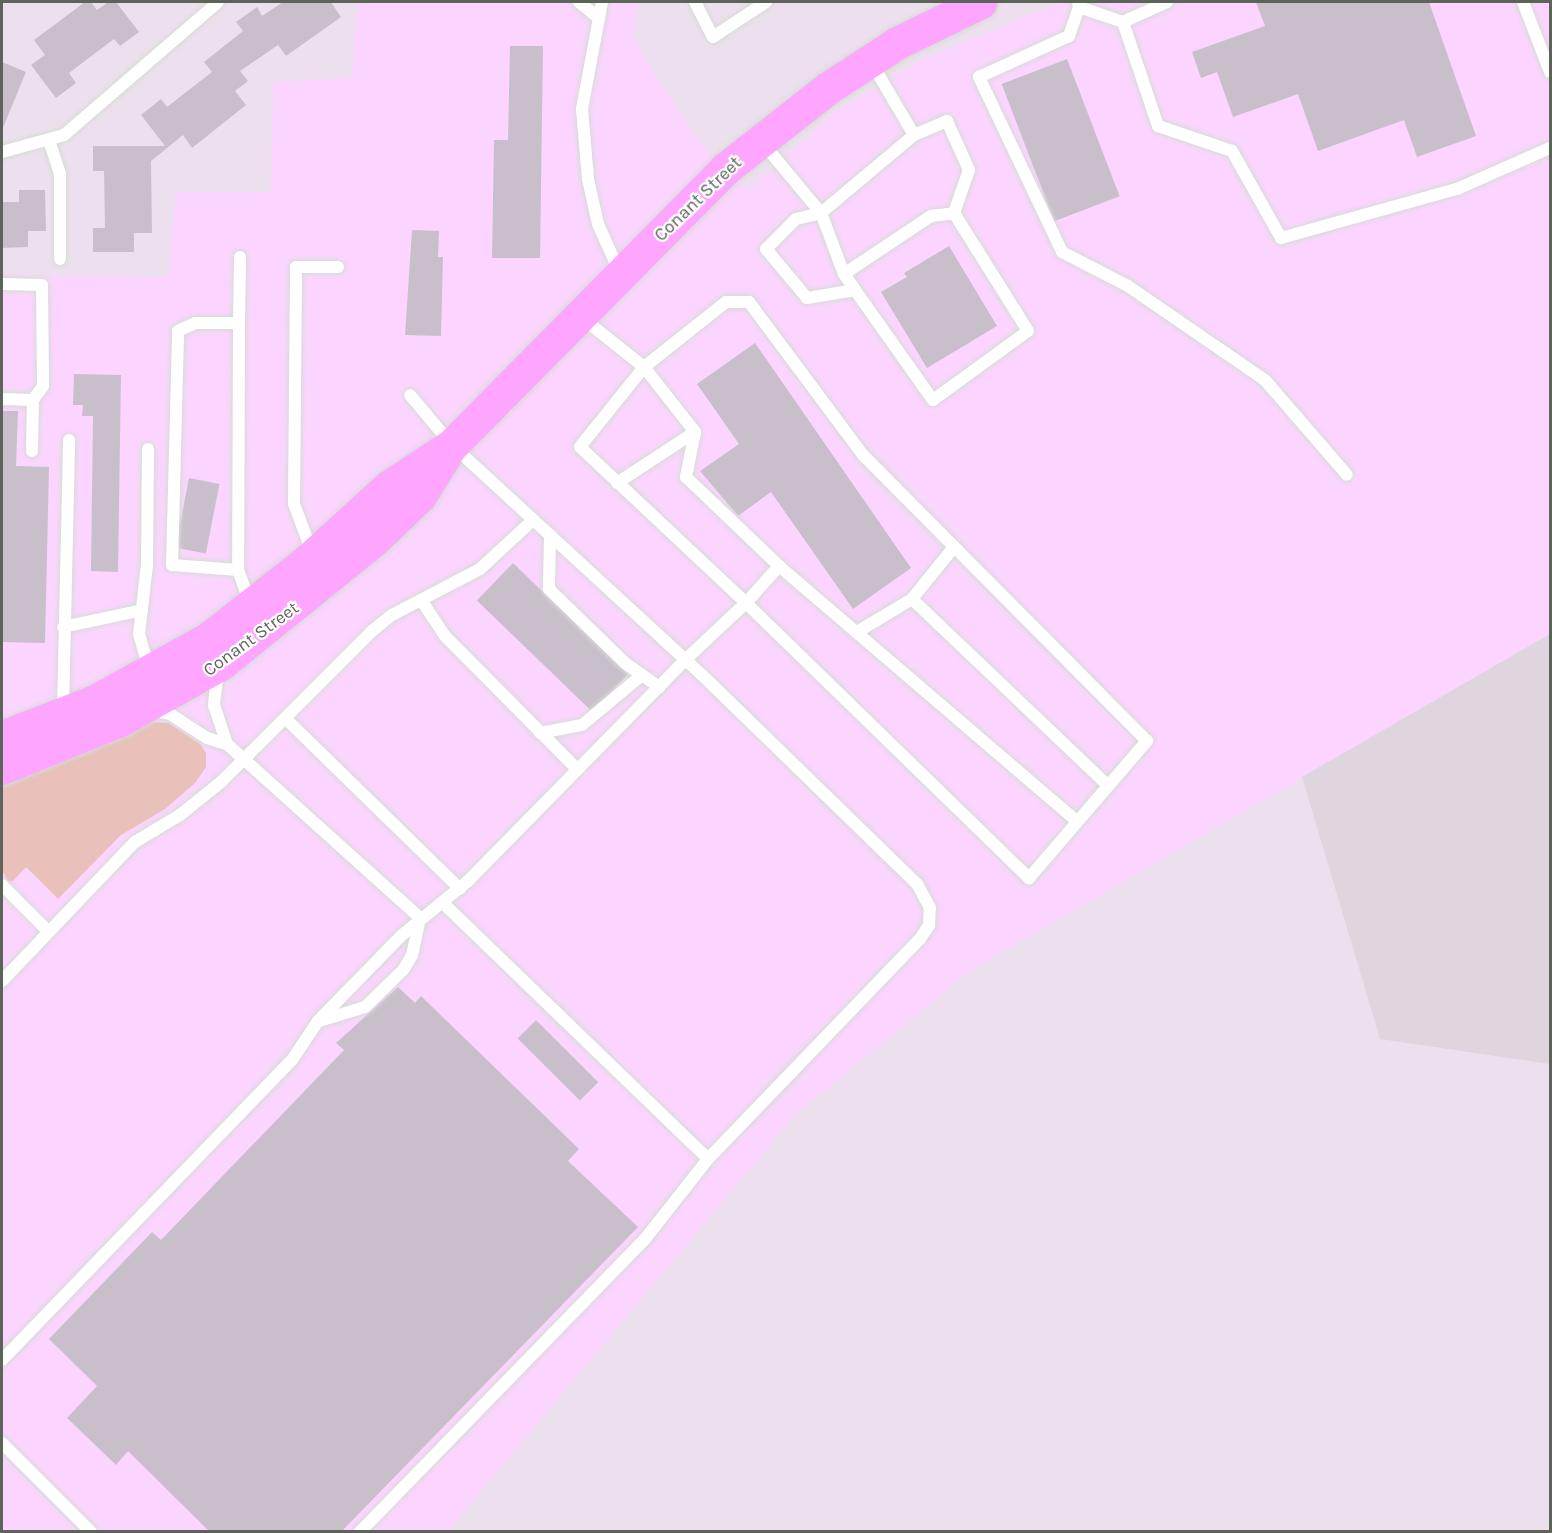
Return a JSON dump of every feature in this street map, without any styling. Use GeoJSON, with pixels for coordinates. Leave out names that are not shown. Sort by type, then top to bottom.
{"type":"FeatureCollection","features":[{"type":"Feature","properties":{"kind":"main road","name":"Conant Street"},"geometry":{"type":"LineString","coordinates":[[2,737],[63,714],[150,673],[209,638],[313,556],[388,488],[452,445],[725,169],[760,140],[871,60],[981,2]]}},
{"type":"Feature","properties":{"kind":"main road","name":"Conant Street"},"geometry":{"type":"LineString","coordinates":[[2,768],[88,735],[141,709],[232,655],[344,567],[420,496],[452,445]]}},
{"type":"Feature","properties":{"kind":"lane"},"geometry":{"type":"LineString","coordinates":[[2,152],[64,135],[218,2]]}},
{"type":"Feature","properties":{"kind":"lane"},"geometry":{"type":"LineString","coordinates":[[579,2],[599,18]]}},
{"type":"Feature","properties":{"kind":"lane"},"geometry":{"type":"LineString","coordinates":[[602,2],[582,109],[588,179],[598,224],[621,275]]}},
{"type":"Feature","properties":{"kind":"lane"},"geometry":{"type":"LineString","coordinates":[[695,2],[713,37],[766,2]]}},
{"type":"Feature","properties":{"kind":"lane"},"geometry":{"type":"LineString","coordinates":[[1167,2],[1123,22],[1079,4],[1069,36],[979,77],[1062,252],[1128,286],[1264,380],[1347,475]]}},
{"type":"Feature","properties":{"kind":"lane"},"geometry":{"type":"LineString","coordinates":[[1523,2],[1551,72]]}},
{"type":"Feature","properties":{"kind":"lane"},"geometry":{"type":"LineString","coordinates":[[1123,22],[1158,126],[1232,151],[1281,238],[1457,189],[1551,148]]}},
{"type":"Feature","properties":{"kind":"lane"},"geometry":{"type":"LineString","coordinates":[[871,60],[914,135]]}},
{"type":"Feature","properties":{"kind":"lane"},"geometry":{"type":"LineString","coordinates":[[855,290],[807,298],[766,249],[796,219],[821,213],[914,135],[947,121],[969,170],[954,213]]}},
{"type":"Feature","properties":{"kind":"lane"},"geometry":{"type":"LineString","coordinates":[[49,140],[60,174],[60,259]]}},
{"type":"Feature","properties":{"kind":"lane"},"geometry":{"type":"LineString","coordinates":[[760,140],[821,213],[844,274],[933,400],[1028,331],[954,213]]}},
{"type":"Feature","properties":{"kind":"lane"},"geometry":{"type":"LineString","coordinates":[[844,274],[931,216],[954,213]]}},
{"type":"Feature","properties":{"kind":"lane"},"geometry":{"type":"LineString","coordinates":[[240,257],[238,570],[250,604]]}},
{"type":"Feature","properties":{"kind":"lane"},"geometry":{"type":"LineString","coordinates":[[313,556],[294,504],[296,267],[338,267]]}},
{"type":"Feature","properties":{"kind":"lane"},"geometry":{"type":"LineString","coordinates":[[2,284],[42,285],[43,386],[33,400],[32,451]]}},
{"type":"Feature","properties":{"kind":"lane"},"geometry":{"type":"LineString","coordinates":[[726,302],[749,302],[863,454],[1147,741],[1075,820],[1029,878],[746,603],[580,447],[644,367],[726,302]]}},
{"type":"Feature","properties":{"kind":"lane"},"geometry":{"type":"LineString","coordinates":[[580,316],[644,367],[694,432],[686,477],[779,566],[1075,820]]}},
{"type":"Feature","properties":{"kind":"lane"},"geometry":{"type":"LineString","coordinates":[[238,570],[172,565],[178,331],[195,323],[239,323]]}},
{"type":"Feature","properties":{"kind":"lane"},"geometry":{"type":"LineString","coordinates":[[360,1532],[645,1239],[708,1159],[920,939],[929,925],[930,908],[917,884],[685,660],[452,445],[410,395]]}},
{"type":"Feature","properties":{"kind":"lane"},"geometry":{"type":"LineString","coordinates":[[2,399],[33,400]]}},
{"type":"Feature","properties":{"kind":"lane"},"geometry":{"type":"LineString","coordinates":[[617,483],[694,432]]}},
{"type":"Feature","properties":{"kind":"lane"},"geometry":{"type":"LineString","coordinates":[[63,714],[63,627],[69,440]]}},
{"type":"Feature","properties":{"kind":"lane"},"geometry":{"type":"LineString","coordinates":[[148,449],[147,565],[139,634],[150,673]]}},
{"type":"Feature","properties":{"kind":"lane"},"geometry":{"type":"LineString","coordinates":[[3,977],[135,842],[180,815],[244,760],[372,631],[421,600],[480,569],[533,520]]}},
{"type":"Feature","properties":{"kind":"lane"},"geometry":{"type":"LineString","coordinates":[[550,535],[549,589],[625,663],[659,687]]}},
{"type":"Feature","properties":{"kind":"lane"},"geometry":{"type":"LineString","coordinates":[[857,632],[912,599],[954,547]]}},
{"type":"Feature","properties":{"kind":"lane"},"geometry":{"type":"LineString","coordinates":[[2,1360],[296,1056],[318,1021],[420,918],[460,889],[685,660],[746,603],[779,566]]}},
{"type":"Feature","properties":{"kind":"lane"},"geometry":{"type":"LineString","coordinates":[[912,599],[1107,785]]}},
{"type":"Feature","properties":{"kind":"lane"},"geometry":{"type":"LineString","coordinates":[[421,600],[445,636],[577,769]]}},
{"type":"Feature","properties":{"kind":"lane"},"geometry":{"type":"LineString","coordinates":[[63,627],[142,610]]}},
{"type":"Feature","properties":{"kind":"lane"},"geometry":{"type":"LineString","coordinates":[[227,744],[213,692],[232,655]]}},
{"type":"Feature","properties":{"kind":"lane"},"geometry":{"type":"LineString","coordinates":[[540,733],[582,725],[642,675]]}},
{"type":"Feature","properties":{"kind":"lane"},"geometry":{"type":"LineString","coordinates":[[141,709],[170,714],[207,738],[227,744],[420,918]]}},
{"type":"Feature","properties":{"kind":"lane"},"geometry":{"type":"LineString","coordinates":[[286,719],[460,889]]}},
{"type":"Feature","properties":{"kind":"lane"},"geometry":{"type":"LineString","coordinates":[[2,885],[49,932]]}},
{"type":"Feature","properties":{"kind":"lane"},"geometry":{"type":"LineString","coordinates":[[443,903],[708,1159]]}},
{"type":"Feature","properties":{"kind":"lane"},"geometry":{"type":"LineString","coordinates":[[318,1021],[365,1008],[404,969],[412,955],[420,918]]}},
{"type":"Feature","properties":{"kind":"lane"},"geometry":{"type":"LineString","coordinates":[[2,1443],[91,1532]]}},
{"type":"Feature","properties":{"kind":"shaded area"},"geometry":{"type":"Polygon","coordinates":[[[358,2],[637,2],[634,40],[696,138],[748,191],[832,114],[920,61],[1059,2],[1550,2],[1550,634],[971,970],[795,1115],[448,1531],[2,1532],[2,275],[168,277],[176,192],[271,192],[273,82],[351,78],[358,2]]]}},
{"type":"Feature","properties":{"kind":"shaded area"},"geometry":{"type":"Polygon","coordinates":[[[1550,634],[1550,1064],[1380,1039],[1302,777],[1550,634]]]}},
{"type":"Feature","properties":{"kind":"shaded area"},"geometry":{"type":"Polygon","coordinates":[[[153,722],[169,723],[200,744],[206,753],[206,767],[195,783],[165,809],[121,835],[58,899],[26,867],[13,881],[8,881],[2,870],[2,781],[127,729],[153,722]]]}},
{"type":"Feature","properties":{"kind":"building"},"geometry":{"type":"Polygon","coordinates":[[[85,2],[91,2],[97,10],[108,2],[116,2],[139,32],[120,46],[114,39],[69,73],[76,83],[56,98],[31,65],[45,55],[34,40],[85,2]]]}},
{"type":"Feature","properties":{"kind":"building"},"geometry":{"type":"Polygon","coordinates":[[[283,2],[331,2],[341,17],[286,56],[278,45],[240,71],[248,81],[235,91],[246,105],[192,148],[183,135],[151,161],[152,233],[134,233],[134,252],[93,252],[93,228],[105,228],[104,171],[93,171],[93,146],[165,146],[141,115],[161,99],[167,107],[212,72],[204,62],[243,31],[236,22],[257,7],[262,16],[283,2]]]}},
{"type":"Feature","properties":{"kind":"building"},"geometry":{"type":"Polygon","coordinates":[[[1256,2],[1429,2],[1476,136],[1417,157],[1404,120],[1318,151],[1298,94],[1233,117],[1217,72],[1201,78],[1192,52],[1265,26],[1256,2]]]}},
{"type":"Feature","properties":{"kind":"building"},"geometry":{"type":"Polygon","coordinates":[[[510,46],[543,46],[540,258],[492,258],[494,140],[508,140],[510,46]]]}},
{"type":"Feature","properties":{"kind":"building"},"geometry":{"type":"Polygon","coordinates":[[[1067,59],[1120,196],[1054,221],[1002,84],[1067,59]]]}},
{"type":"Feature","properties":{"kind":"building"},"geometry":{"type":"Polygon","coordinates":[[[2,62],[26,72],[2,130],[2,62]]]}},
{"type":"Feature","properties":{"kind":"building"},"geometry":{"type":"Polygon","coordinates":[[[19,190],[45,190],[46,231],[28,231],[28,247],[2,248],[2,202],[19,202],[19,190]]]}},
{"type":"Feature","properties":{"kind":"building"},"geometry":{"type":"Polygon","coordinates":[[[412,230],[439,231],[438,257],[443,257],[441,336],[405,335],[412,230]]]}},
{"type":"Feature","properties":{"kind":"building"},"geometry":{"type":"Polygon","coordinates":[[[949,246],[997,326],[927,368],[881,292],[907,277],[904,273],[949,246]]]}},
{"type":"Feature","properties":{"kind":"building"},"geometry":{"type":"Polygon","coordinates":[[[755,343],[911,568],[853,609],[771,492],[738,516],[700,471],[739,444],[697,384],[755,343]]]}},
{"type":"Feature","properties":{"kind":"building"},"geometry":{"type":"Polygon","coordinates":[[[74,374],[121,375],[118,572],[91,571],[93,416],[82,416],[83,405],[73,405],[74,374]]]}},
{"type":"Feature","properties":{"kind":"building"},"geometry":{"type":"Polygon","coordinates":[[[2,411],[18,411],[16,466],[49,467],[45,643],[2,642],[2,411]]]}},
{"type":"Feature","properties":{"kind":"building"},"geometry":{"type":"Polygon","coordinates":[[[189,478],[219,484],[206,554],[175,548],[189,478]]]}},
{"type":"Feature","properties":{"kind":"building"},"geometry":{"type":"Polygon","coordinates":[[[513,563],[628,674],[592,712],[477,600],[513,563]]]}},
{"type":"Feature","properties":{"kind":"building"},"geometry":{"type":"Polygon","coordinates":[[[398,987],[415,1003],[421,996],[579,1149],[568,1161],[638,1227],[341,1532],[210,1532],[128,1451],[116,1465],[67,1418],[97,1386],[49,1339],[152,1232],[161,1240],[344,1050],[336,1043],[398,987]]]}},
{"type":"Feature","properties":{"kind":"building"},"geometry":{"type":"Polygon","coordinates":[[[536,1020],[598,1082],[580,1101],[518,1038],[536,1020]]]}}]}
